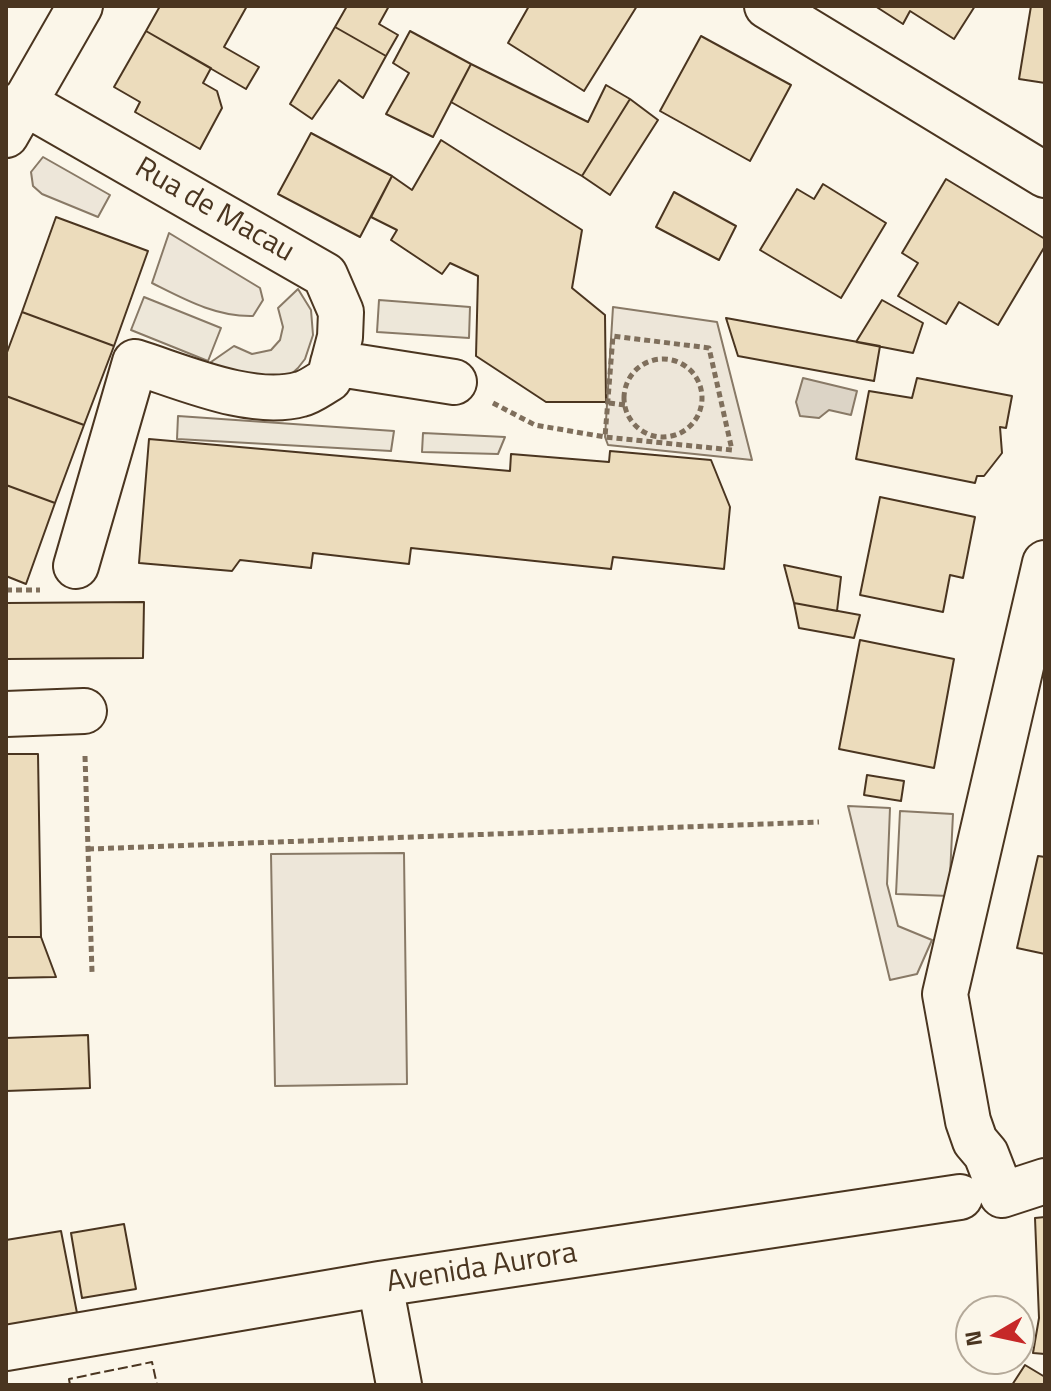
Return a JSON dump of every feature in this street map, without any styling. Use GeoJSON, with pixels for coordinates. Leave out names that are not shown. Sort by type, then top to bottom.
{"type":"FeatureCollection","features":[{"type":"Feature","properties":{"kind":"street"},"geometry":{"type":"LineString","coordinates":[[14,119],[80,6]]}},
{"type":"Feature","properties":{"kind":"street"},"geometry":{"type":"LineString","coordinates":[[767,6],[1045,175]]}},
{"type":"Feature","properties":{"kind":"street","name":"Rua de Macau"},"geometry":{"type":"LineString","coordinates":[[14,119],[325,275],[341,312],[340,337],[333,363]]}},
{"type":"Feature","properties":{"kind":"street"},"geometry":{"type":"LineString","coordinates":[[76,566],[135,362],[264,399],[302,394],[329,379],[333,363],[454,382]]}},
{"type":"Feature","properties":{"kind":"street"},"geometry":{"type":"LineString","coordinates":[[1045,563],[945,994],[968,1121],[975,1141],[986,1154],[1002,1195],[1045,1181]]}},
{"type":"Feature","properties":{"kind":"street"},"geometry":{"type":"LineString","coordinates":[[6,714],[84,711]]}},
{"type":"Feature","properties":{"kind":"street","name":"Avenida Aurora"},"geometry":{"type":"LineString","coordinates":[[6,1348],[380,1284],[960,1197]]}},
{"type":"Feature","properties":{"kind":"street"},"geometry":{"type":"LineString","coordinates":[[380,1284],[399,1385]]}},
{"type":"Feature","properties":{"kind":"path"},"geometry":{"type":"LineString","coordinates":[[454,382],[535,425],[605,437],[659,440],[732,450],[709,348],[613,336],[605,437]]}},
{"type":"Feature","properties":{"kind":"path"},"geometry":{"type":"LineString","coordinates":[[663,359],[676,361],[688,368],[701,389],[699,413],[684,431],[659,440],[637,427],[629,418],[625,391],[629,379],[638,368],[650,361],[663,359]]}},
{"type":"Feature","properties":{"kind":"path"},"geometry":{"type":"LineString","coordinates":[[609,403],[625,405]]}},
{"type":"Feature","properties":{"kind":"path"},"geometry":{"type":"LineString","coordinates":[[84,711],[92,972]]}},
{"type":"Feature","properties":{"kind":"path"},"geometry":{"type":"LineString","coordinates":[[88,849],[819,822]]}},
{"type":"Feature","properties":{"kind":"shaded area"},"geometry":{"type":"Polygon","coordinates":[[[43,157],[110,195],[98,217],[42,194],[33,186],[31,172],[43,157]]]}},
{"type":"Feature","properties":{"kind":"shaded area"},"geometry":{"type":"Polygon","coordinates":[[[169,233],[260,288],[263,300],[253,316],[213,310],[152,283],[169,233]]]}},
{"type":"Feature","properties":{"kind":"shaded area"},"geometry":{"type":"Polygon","coordinates":[[[298,289],[311,310],[313,335],[305,359],[298,368],[288,377],[227,378],[211,362],[234,346],[252,354],[271,350],[280,340],[283,327],[278,308],[298,289]]]}},
{"type":"Feature","properties":{"kind":"shaded area"},"geometry":{"type":"Polygon","coordinates":[[[144,297],[221,328],[208,361],[131,330],[144,297]]]}},
{"type":"Feature","properties":{"kind":"shaded area"},"geometry":{"type":"Polygon","coordinates":[[[379,300],[470,307],[469,338],[377,332],[379,300]]]}},
{"type":"Feature","properties":{"kind":"shaded area"},"geometry":{"type":"Polygon","coordinates":[[[613,307],[717,322],[752,460],[608,445],[605,437],[613,307]]]}},
{"type":"Feature","properties":{"kind":"shaded area"},"geometry":{"type":"Polygon","coordinates":[[[803,378],[857,391],[851,415],[829,410],[819,418],[800,416],[796,402],[803,378]]]}},
{"type":"Feature","properties":{"kind":"shaded area"},"geometry":{"type":"Polygon","coordinates":[[[178,416],[394,431],[391,451],[177,439],[178,416]]]}},
{"type":"Feature","properties":{"kind":"shaded area"},"geometry":{"type":"Polygon","coordinates":[[[423,433],[505,437],[498,454],[422,452],[423,433]]]}},
{"type":"Feature","properties":{"kind":"shaded area"},"geometry":{"type":"Polygon","coordinates":[[[848,806],[890,808],[887,884],[898,926],[932,940],[917,974],[890,980],[848,806]]]}},
{"type":"Feature","properties":{"kind":"shaded area"},"geometry":{"type":"Polygon","coordinates":[[[900,811],[953,814],[949,896],[896,894],[900,811]]]}},
{"type":"Feature","properties":{"kind":"shaded area"},"geometry":{"type":"Polygon","coordinates":[[[404,853],[407,1084],[275,1086],[271,854],[404,853]]]}},
{"type":"Feature","properties":{"kind":"building"},"geometry":{"type":"Polygon","coordinates":[[[160,6],[247,6],[224,47],[259,67],[246,89],[146,31],[160,6]]]}},
{"type":"Feature","properties":{"kind":"building"},"geometry":{"type":"Polygon","coordinates":[[[347,6],[389,6],[379,24],[398,35],[386,56],[335,27],[347,6]]]}},
{"type":"Feature","properties":{"kind":"building"},"geometry":{"type":"Polygon","coordinates":[[[529,6],[637,6],[584,91],[508,43],[529,6]]]}},
{"type":"Feature","properties":{"kind":"building"},"geometry":{"type":"Polygon","coordinates":[[[875,6],[975,6],[954,39],[910,11],[903,24],[875,6]]]}},
{"type":"Feature","properties":{"kind":"building"},"geometry":{"type":"Polygon","coordinates":[[[1031,6],[1045,6],[1045,83],[1019,79],[1031,6]]]}},
{"type":"Feature","properties":{"kind":"building"},"geometry":{"type":"Polygon","coordinates":[[[335,27],[386,56],[363,98],[339,80],[312,119],[290,104],[335,27]]]}},
{"type":"Feature","properties":{"kind":"building"},"geometry":{"type":"Polygon","coordinates":[[[146,31],[211,68],[203,83],[217,91],[222,108],[200,149],[135,112],[140,102],[114,87],[146,31]]]}},
{"type":"Feature","properties":{"kind":"building"},"geometry":{"type":"Polygon","coordinates":[[[410,31],[471,64],[433,137],[386,114],[409,73],[393,63],[410,31]]]}},
{"type":"Feature","properties":{"kind":"building"},"geometry":{"type":"Polygon","coordinates":[[[701,36],[791,85],[750,161],[660,111],[701,36]]]}},
{"type":"Feature","properties":{"kind":"building"},"geometry":{"type":"Polygon","coordinates":[[[471,64],[588,122],[606,85],[630,99],[582,176],[451,102],[471,64]]]}},
{"type":"Feature","properties":{"kind":"building"},"geometry":{"type":"Polygon","coordinates":[[[630,99],[658,120],[610,195],[582,176],[630,99]]]}},
{"type":"Feature","properties":{"kind":"building"},"geometry":{"type":"Polygon","coordinates":[[[311,133],[392,176],[360,237],[278,194],[311,133]]]}},
{"type":"Feature","properties":{"kind":"building"},"geometry":{"type":"Polygon","coordinates":[[[441,140],[582,230],[572,288],[605,315],[606,402],[546,402],[476,356],[478,276],[450,263],[442,274],[391,240],[397,230],[371,217],[392,176],[412,190],[441,140]]]}},
{"type":"Feature","properties":{"kind":"building"},"geometry":{"type":"Polygon","coordinates":[[[946,179],[1045,239],[1045,246],[998,325],[959,302],[946,324],[898,296],[918,263],[902,253],[946,179]]]}},
{"type":"Feature","properties":{"kind":"building"},"geometry":{"type":"Polygon","coordinates":[[[823,184],[886,223],[841,298],[760,250],[797,189],[814,199],[823,184]]]}},
{"type":"Feature","properties":{"kind":"building"},"geometry":{"type":"Polygon","coordinates":[[[674,192],[736,226],[719,260],[656,227],[674,192]]]}},
{"type":"Feature","properties":{"kind":"building"},"geometry":{"type":"Polygon","coordinates":[[[56,217],[148,251],[114,346],[22,312],[56,217]]]}},
{"type":"Feature","properties":{"kind":"building"},"geometry":{"type":"Polygon","coordinates":[[[882,300],[923,323],[913,353],[856,342],[882,300]]]}},
{"type":"Feature","properties":{"kind":"building"},"geometry":{"type":"Polygon","coordinates":[[[22,312],[114,346],[84,425],[6,396],[6,355],[22,312]]]}},
{"type":"Feature","properties":{"kind":"building"},"geometry":{"type":"Polygon","coordinates":[[[726,318],[880,346],[874,381],[738,356],[726,318]]]}},
{"type":"Feature","properties":{"kind":"building"},"geometry":{"type":"Polygon","coordinates":[[[917,378],[1012,396],[1006,428],[1000,427],[1002,453],[984,476],[977,476],[975,483],[856,459],[869,391],[912,398],[917,378]]]}},
{"type":"Feature","properties":{"kind":"building"},"geometry":{"type":"Polygon","coordinates":[[[6,396],[84,425],[55,503],[6,485],[6,396]]]}},
{"type":"Feature","properties":{"kind":"building"},"geometry":{"type":"Polygon","coordinates":[[[149,439],[510,471],[511,454],[609,462],[610,451],[711,460],[730,507],[724,569],[613,557],[611,569],[411,548],[409,564],[313,553],[311,568],[240,560],[232,571],[139,563],[149,439]]]}},
{"type":"Feature","properties":{"kind":"building"},"geometry":{"type":"Polygon","coordinates":[[[6,485],[55,503],[26,584],[6,576],[6,485]]]}},
{"type":"Feature","properties":{"kind":"building"},"geometry":{"type":"Polygon","coordinates":[[[880,497],[975,517],[963,578],[950,575],[943,612],[860,595],[880,497]]]}},
{"type":"Feature","properties":{"kind":"building"},"geometry":{"type":"Polygon","coordinates":[[[784,565],[841,577],[837,611],[794,603],[784,565]]]}},
{"type":"Feature","properties":{"kind":"building"},"geometry":{"type":"Polygon","coordinates":[[[144,602],[143,658],[6,659],[6,603],[144,602]]]}},
{"type":"Feature","properties":{"kind":"building"},"geometry":{"type":"Polygon","coordinates":[[[794,603],[860,615],[854,638],[799,628],[794,603]]]}},
{"type":"Feature","properties":{"kind":"building"},"geometry":{"type":"Polygon","coordinates":[[[860,640],[954,659],[934,768],[839,749],[860,640]]]}},
{"type":"Feature","properties":{"kind":"building"},"geometry":{"type":"Polygon","coordinates":[[[6,754],[38,754],[41,937],[6,937],[6,754]]]}},
{"type":"Feature","properties":{"kind":"building"},"geometry":{"type":"Polygon","coordinates":[[[867,775],[904,781],[901,801],[864,795],[867,775]]]}},
{"type":"Feature","properties":{"kind":"building"},"geometry":{"type":"Polygon","coordinates":[[[1038,856],[1045,857],[1045,954],[1017,948],[1038,856]]]}},
{"type":"Feature","properties":{"kind":"building"},"geometry":{"type":"Polygon","coordinates":[[[6,937],[41,937],[56,977],[6,978],[6,937]]]}},
{"type":"Feature","properties":{"kind":"building"},"geometry":{"type":"Polygon","coordinates":[[[88,1035],[90,1088],[6,1091],[6,1038],[88,1035]]]}},
{"type":"Feature","properties":{"kind":"building"},"geometry":{"type":"Polygon","coordinates":[[[1045,1217],[1045,1354],[1035,1353],[1039,1318],[1035,1218],[1045,1217]]]}},
{"type":"Feature","properties":{"kind":"building"},"geometry":{"type":"Polygon","coordinates":[[[124,1224],[136,1289],[82,1298],[71,1233],[124,1224]]]}},
{"type":"Feature","properties":{"kind":"building"},"geometry":{"type":"Polygon","coordinates":[[[61,1231],[77,1313],[6,1326],[6,1240],[61,1231]]]}},
{"type":"Feature","properties":{"kind":"building"},"geometry":{"type":"Polygon","coordinates":[[[1035,1371],[1045,1377],[1045,1385],[1012,1385],[1018,1375],[1035,1375],[1035,1371]]]}},
{"type":"Feature","properties":{"kind":"fence"},"geometry":{"type":"LineString","coordinates":[[70,1385],[69,1379],[152,1362],[157,1385]]}}]}
